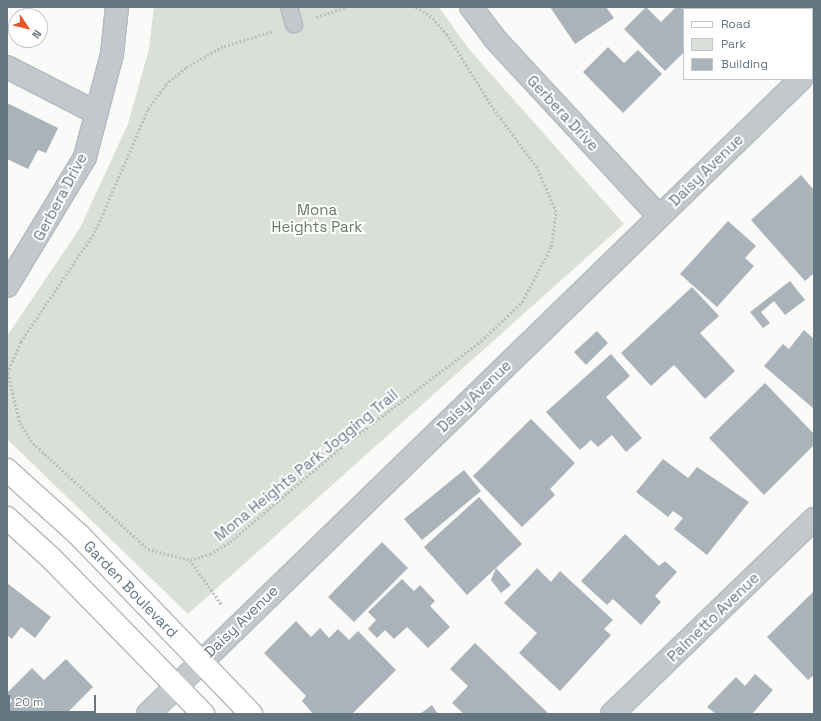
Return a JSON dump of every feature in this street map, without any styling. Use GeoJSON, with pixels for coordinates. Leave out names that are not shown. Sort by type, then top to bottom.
{"type":"FeatureCollection","features":[{"type":"Feature","properties":{"kind":"street","name":"Gerbera Drive"},"geometry":{"type":"LineString","coordinates":[[7,286],[85,157],[112,54],[117,7]]}},
{"type":"Feature","properties":{"kind":"street","name":"Gerbera Drive"},"geometry":{"type":"LineString","coordinates":[[471,7],[495,39],[659,216]]}},
{"type":"Feature","properties":{"kind":"street"},"geometry":{"type":"LineString","coordinates":[[7,67],[96,112]]}},
{"type":"Feature","properties":{"kind":"street","name":"Daisy Avenue"},"geometry":{"type":"LineString","coordinates":[[148,714],[236,626],[800,80]]}},
{"type":"Feature","properties":{"kind":"street","name":"Garden Boulevard"},"geometry":{"type":"LineString","coordinates":[[7,470],[79,535],[251,714]]}},
{"type":"Feature","properties":{"kind":"street"},"geometry":{"type":"LineString","coordinates":[[7,518],[203,714]]}},
{"type":"Feature","properties":{"kind":"street","name":"Palmetto Avenue"},"geometry":{"type":"LineString","coordinates":[[612,714],[814,520]]}},
{"type":"Feature","properties":{"kind":"lane"},"geometry":{"type":"LineString","coordinates":[[289,7],[294,24]]}},
{"type":"Feature","properties":{"kind":"path"},"geometry":{"type":"LineString","coordinates":[[236,626],[190,560],[148,549],[33,443],[20,423],[8,373],[21,342],[96,231],[148,110],[166,85],[186,68],[224,47],[346,7]]}},
{"type":"Feature","properties":{"kind":"path","name":"Mona Heights Park Jogging Trail"},"geometry":{"type":"LineString","coordinates":[[190,560],[210,554],[230,542],[340,448],[481,341],[522,302],[551,247],[556,212],[537,168],[492,108],[447,35],[431,17],[415,7]]}},
{"type":"Feature","properties":{"kind":"green space","name":"Mona Heights Park"},"geometry":{"type":"Polygon","coordinates":[[[154,7],[439,7],[468,48],[624,224],[188,614],[7,439],[7,336],[80,228],[128,124],[149,49],[154,7]]]}},
{"type":"Feature","properties":{"kind":"building"},"geometry":{"type":"Polygon","coordinates":[[[550,7],[606,7],[614,18],[575,44],[550,7]]]}},
{"type":"Feature","properties":{"kind":"building"},"geometry":{"type":"Polygon","coordinates":[[[646,7],[661,22],[676,7],[683,8],[683,53],[665,71],[624,29],[646,7]]]}},
{"type":"Feature","properties":{"kind":"building"},"geometry":{"type":"Polygon","coordinates":[[[690,7],[730,7],[729,8],[690,7]]]}},
{"type":"Feature","properties":{"kind":"building"},"geometry":{"type":"Polygon","coordinates":[[[608,47],[624,63],[638,50],[662,74],[623,113],[583,72],[608,47]]]}},
{"type":"Feature","properties":{"kind":"building"},"geometry":{"type":"Polygon","coordinates":[[[7,103],[58,128],[46,153],[38,150],[28,169],[7,159],[7,103]]]}},
{"type":"Feature","properties":{"kind":"building"},"geometry":{"type":"Polygon","coordinates":[[[801,175],[814,190],[814,273],[805,281],[751,220],[801,175]]]}},
{"type":"Feature","properties":{"kind":"building"},"geometry":{"type":"Polygon","coordinates":[[[728,221],[756,246],[745,258],[754,266],[717,307],[680,274],[728,221]]]}},
{"type":"Feature","properties":{"kind":"building"},"geometry":{"type":"Polygon","coordinates":[[[790,281],[805,300],[785,315],[774,301],[761,312],[770,323],[763,328],[750,312],[790,281]]]}},
{"type":"Feature","properties":{"kind":"building"},"geometry":{"type":"Polygon","coordinates":[[[692,287],[719,316],[700,333],[735,371],[705,399],[674,365],[651,386],[621,353],[692,287]]]}},
{"type":"Feature","properties":{"kind":"building"},"geometry":{"type":"Polygon","coordinates":[[[804,330],[814,339],[814,409],[764,366],[783,344],[789,349],[804,330]]]}},
{"type":"Feature","properties":{"kind":"building"},"geometry":{"type":"Polygon","coordinates":[[[597,331],[608,343],[586,365],[574,352],[597,331]]]}},
{"type":"Feature","properties":{"kind":"building"},"geometry":{"type":"Polygon","coordinates":[[[611,354],[630,376],[606,397],[642,438],[626,452],[612,435],[598,447],[591,440],[580,450],[546,412],[611,354]]]}},
{"type":"Feature","properties":{"kind":"building"},"geometry":{"type":"Polygon","coordinates":[[[765,383],[814,434],[814,445],[764,495],[709,438],[765,383]]]}},
{"type":"Feature","properties":{"kind":"building"},"geometry":{"type":"Polygon","coordinates":[[[531,419],[575,463],[550,489],[555,495],[522,527],[473,476],[531,419]]]}},
{"type":"Feature","properties":{"kind":"building"},"geometry":{"type":"Polygon","coordinates":[[[663,459],[688,478],[697,467],[749,502],[707,555],[674,529],[683,518],[673,511],[668,517],[636,492],[663,459]]]}},
{"type":"Feature","properties":{"kind":"building"},"geometry":{"type":"Polygon","coordinates":[[[464,470],[481,491],[422,540],[404,519],[464,470]]]}},
{"type":"Feature","properties":{"kind":"building"},"geometry":{"type":"Polygon","coordinates":[[[479,497],[522,544],[467,595],[424,547],[479,497]]]}},
{"type":"Feature","properties":{"kind":"building"},"geometry":{"type":"Polygon","coordinates":[[[625,534],[659,566],[665,561],[677,572],[655,596],[661,602],[641,625],[613,599],[607,605],[581,581],[625,534]]]}},
{"type":"Feature","properties":{"kind":"building"},"geometry":{"type":"Polygon","coordinates":[[[382,542],[408,568],[354,622],[328,597],[382,542]]]}},
{"type":"Feature","properties":{"kind":"building"},"geometry":{"type":"Polygon","coordinates":[[[496,568],[511,585],[501,593],[491,580],[496,568]]]}},
{"type":"Feature","properties":{"kind":"building"},"geometry":{"type":"Polygon","coordinates":[[[537,568],[551,582],[560,571],[613,620],[604,629],[611,635],[560,691],[519,653],[537,633],[504,603],[537,568]]]}},
{"type":"Feature","properties":{"kind":"building"},"geometry":{"type":"Polygon","coordinates":[[[402,579],[414,591],[420,585],[435,601],[430,606],[450,627],[428,648],[407,627],[394,639],[385,630],[377,638],[368,629],[376,620],[368,612],[402,579]]]}},
{"type":"Feature","properties":{"kind":"building"},"geometry":{"type":"Polygon","coordinates":[[[7,583],[51,617],[35,638],[21,627],[12,639],[7,635],[7,583]]]}},
{"type":"Feature","properties":{"kind":"building"},"geometry":{"type":"Polygon","coordinates":[[[814,591],[814,675],[808,680],[767,637],[814,591]]]}},
{"type":"Feature","properties":{"kind":"building"},"geometry":{"type":"Polygon","coordinates":[[[296,621],[311,637],[320,628],[329,638],[338,629],[349,640],[358,631],[396,670],[352,714],[313,714],[302,701],[306,696],[264,653],[296,621]]]}},
{"type":"Feature","properties":{"kind":"building"},"geometry":{"type":"Polygon","coordinates":[[[475,643],[549,714],[464,714],[452,703],[468,686],[450,669],[475,643]]]}},
{"type":"Feature","properties":{"kind":"building"},"geometry":{"type":"Polygon","coordinates":[[[66,659],[93,687],[66,714],[7,714],[7,707],[12,701],[7,693],[32,668],[44,680],[66,659]]]}},
{"type":"Feature","properties":{"kind":"building"},"geometry":{"type":"Polygon","coordinates":[[[755,674],[773,690],[752,714],[716,714],[707,707],[736,677],[745,686],[755,674]]]}},
{"type":"Feature","properties":{"kind":"building"},"geometry":{"type":"Polygon","coordinates":[[[432,705],[438,714],[420,714],[432,705]]]}}]}
